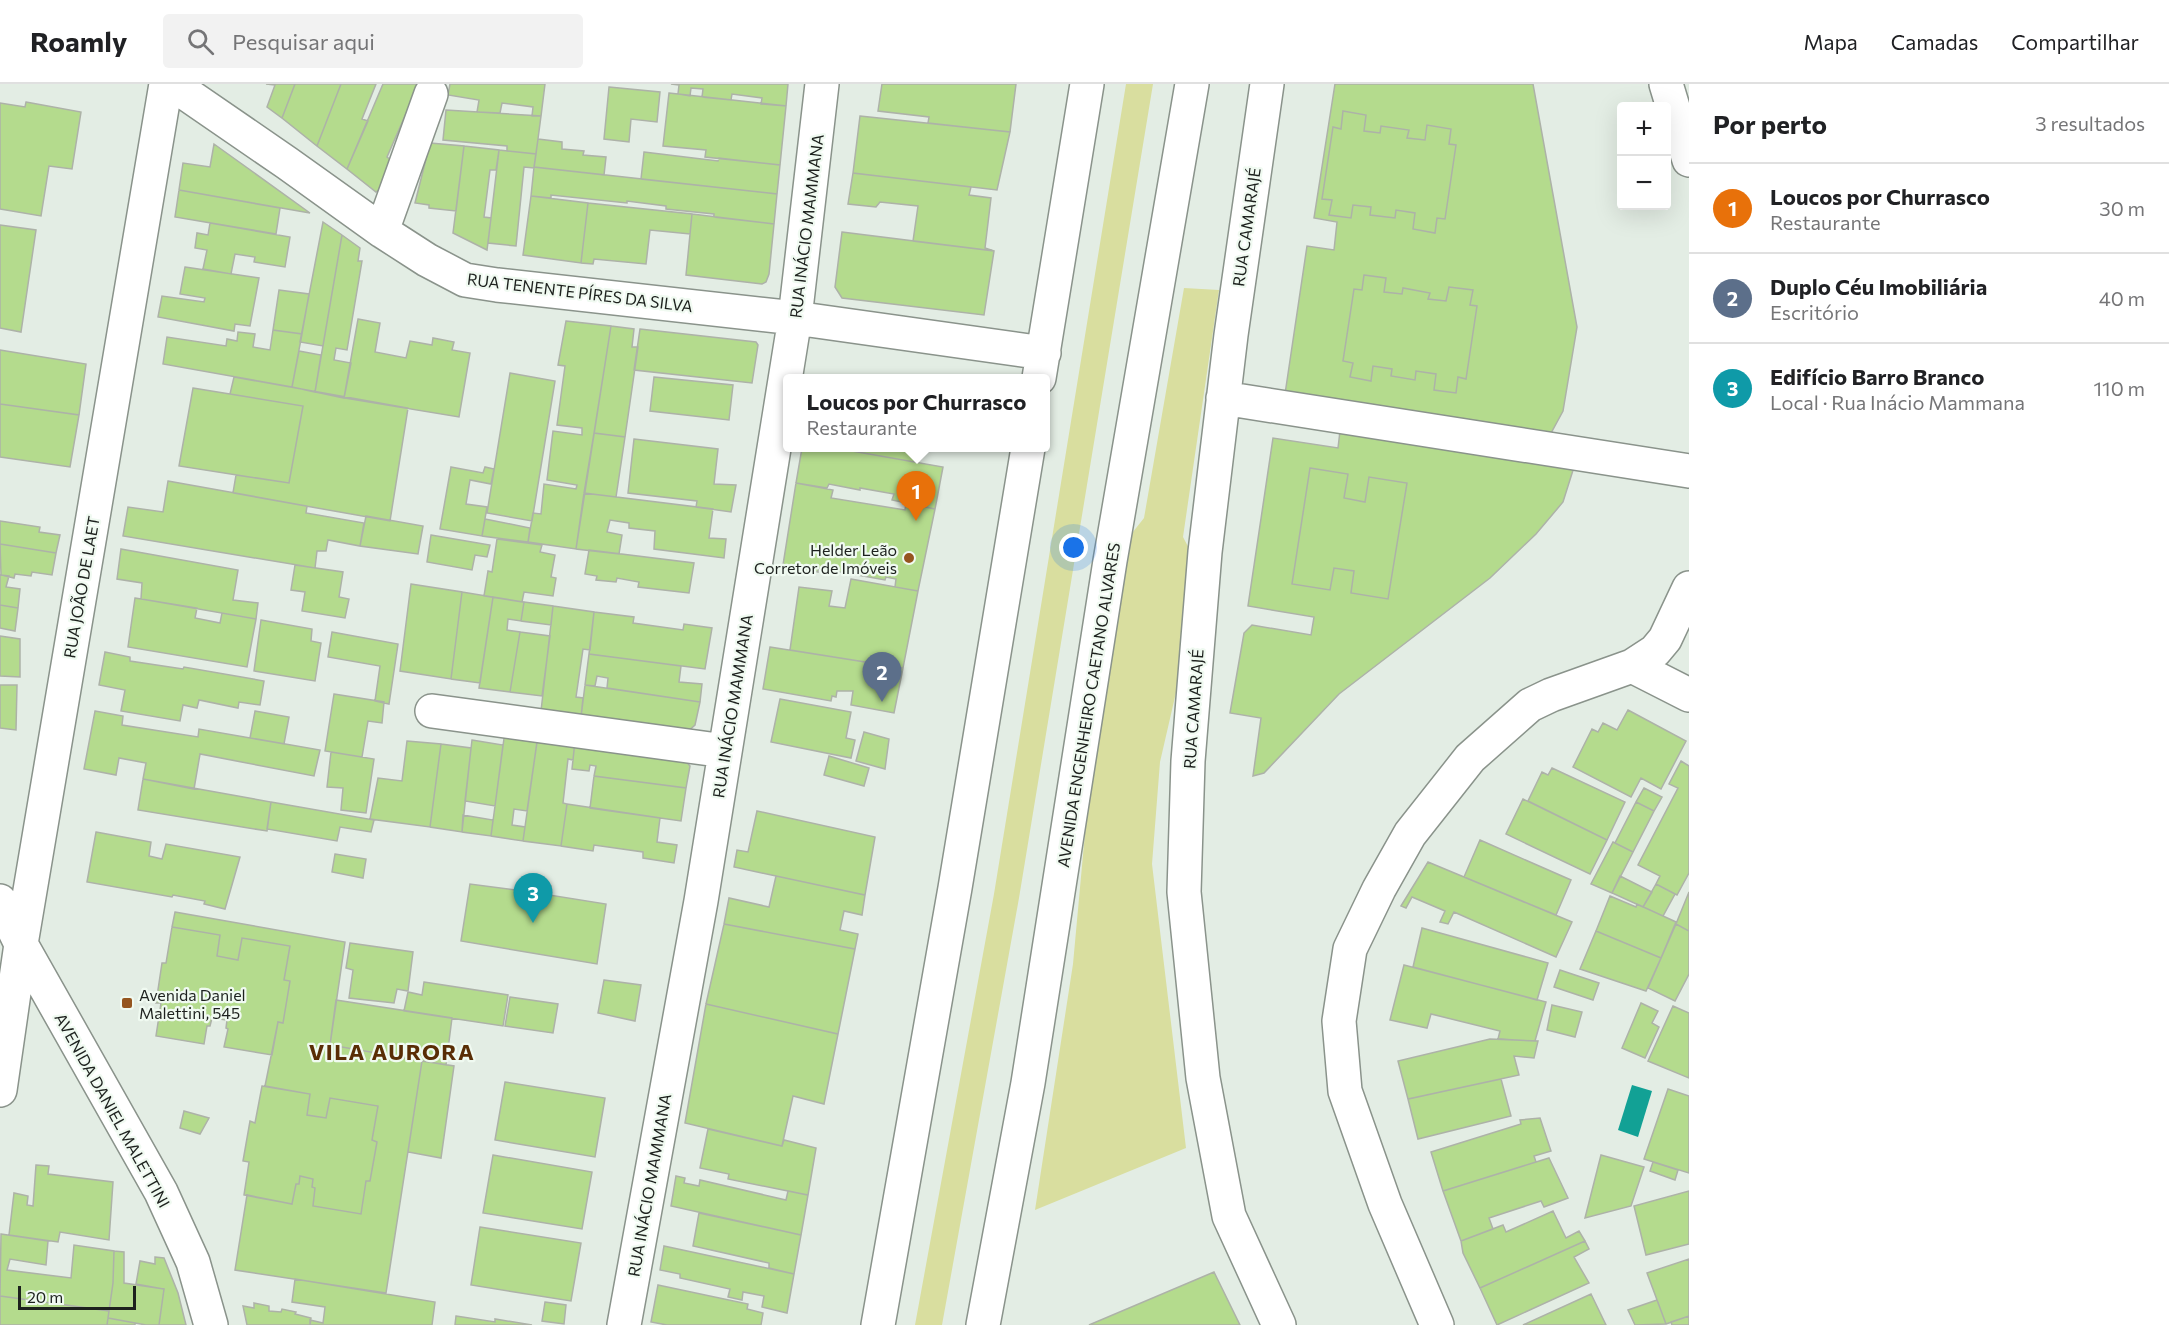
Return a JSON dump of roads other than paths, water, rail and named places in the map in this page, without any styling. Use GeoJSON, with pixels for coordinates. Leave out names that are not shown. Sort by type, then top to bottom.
{"type":"FeatureCollection","features":[{"type":"Feature","properties":{"kind":"street","name":"RUA JOÃO DE LAET"},"geometry":{"type":"LineString","coordinates":[[0,1090],[6,999],[21,944],[166,84]]}},
{"type":"Feature","properties":{"kind":"street","name":"RUA TENENTE PÍRES DA SILVA"},"geometry":{"type":"LineString","coordinates":[[172,84],[382,231],[427,260],[465,280],[795,318],[1042,365]]}},
{"type":"Feature","properties":{"kind":"street","name":"RUA INÁCIO MAMMANA"},"geometry":{"type":"LineString","coordinates":[[786,374],[795,318],[822,84]]}},
{"type":"Feature","properties":{"kind":"street"},"geometry":{"type":"LineString","coordinates":[[1042,365],[1087,84]]}},
{"type":"Feature","properties":{"kind":"street","name":"AVENIDA ENGENHEIRO CAETANO ALVARES"},"geometry":{"type":"LineString","coordinates":[[983,1325],[1028,1083],[1108,573],[1192,84]]}},
{"type":"Feature","properties":{"kind":"street","name":"RUA CAMARAJÉ"},"geometry":{"type":"LineString","coordinates":[[1268,84],[1232,324],[1205,552],[1190,738],[1184,892],[1203,1078],[1229,1216],[1279,1325]]}},
{"type":"Feature","properties":{"kind":"street"},"geometry":{"type":"LineString","coordinates":[[1666,84],[1688,150]]}},
{"type":"Feature","properties":{"kind":"street"},"geometry":{"type":"LineString","coordinates":[[382,231],[431,94]]}},
{"type":"Feature","properties":{"kind":"street","name":"RUA INÁCIO MAMMANA"},"geometry":{"type":"LineString","coordinates":[[624,1325],[701,901],[783,392]]}},
{"type":"Feature","properties":{"kind":"street"},"geometry":{"type":"LineString","coordinates":[[1224,398],[1689,471]]}},
{"type":"Feature","properties":{"kind":"street"},"geometry":{"type":"LineString","coordinates":[[878,1325],[955,888],[1027,452]]}},
{"type":"Feature","properties":{"kind":"street"},"geometry":{"type":"LineString","coordinates":[[1437,1325],[1385,1204],[1345,1090],[1339,1021],[1350,949],[1379,889],[1410,834],[1470,758],[1530,705],[1551,695],[1632,666],[1655,651],[1665,639],[1689,588]]}},
{"type":"Feature","properties":{"kind":"street"},"geometry":{"type":"LineString","coordinates":[[1632,666],[1689,695]]}},
{"type":"Feature","properties":{"kind":"street"},"geometry":{"type":"LineString","coordinates":[[432,711],[725,751]]}},
{"type":"Feature","properties":{"kind":"street","name":"AVENIDA DANIEL MALETTINI"},"geometry":{"type":"LineString","coordinates":[[0,901],[21,944],[161,1192],[193,1262],[211,1325]]}},
{"type":"Feature","properties":{"kind":"water"},"geometry":{"type":"Polygon","coordinates":[[[1632,1085],[1652,1091],[1638,1137],[1618,1130],[1632,1085]]]}},
{"type":"Feature","properties":{"kind":"place","name":"Loucos por Churrasco"},"geometry":{"type":"Point","coordinates":[916,521]}},
{"type":"Feature","properties":{"kind":"place","name":"Helder Leão Corretor de Imóveis"},"geometry":{"type":"Point","coordinates":[909,558]}},
{"type":"Feature","properties":{"kind":"place","name":"Duplo Céu Imobiliária"},"geometry":{"type":"Point","coordinates":[882,702]}},
{"type":"Feature","properties":{"kind":"place","name":"Edifício Barro Branco"},"geometry":{"type":"Point","coordinates":[533,923]}},
{"type":"Feature","properties":{"kind":"place","name":"Avenida Daniel Malettini, 545"},"geometry":{"type":"Point","coordinates":[127,1003]}},
{"type":"Feature","properties":{"kind":"district","name":"VILA AURORA"},"geometry":{"type":"Point","coordinates":[392,1051]}}]}
